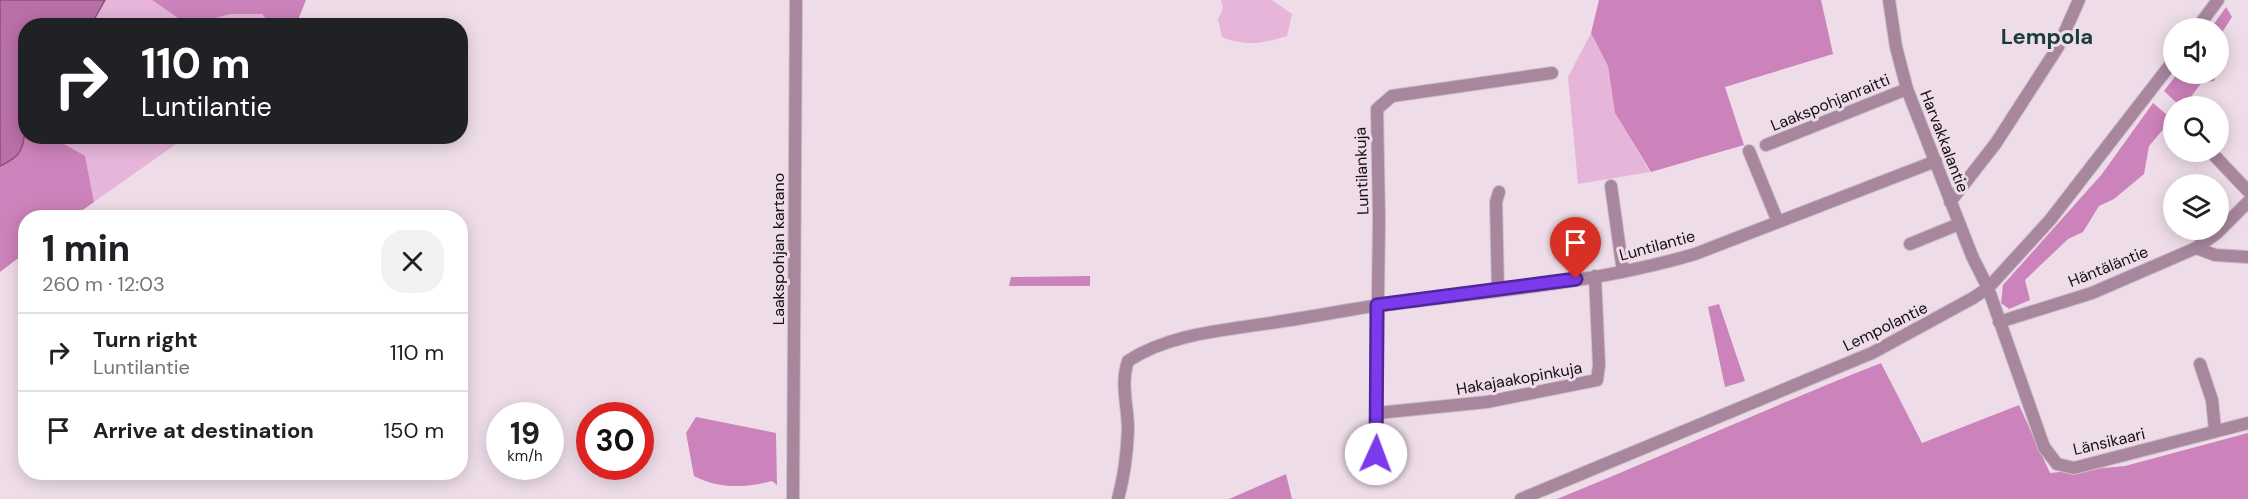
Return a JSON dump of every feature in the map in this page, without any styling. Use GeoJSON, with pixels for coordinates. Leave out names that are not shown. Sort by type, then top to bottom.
{"type":"FeatureCollection","features":[{"type":"Feature","properties":{"kind":"street","name":"Laakspohjan kartano"},"geometry":{"type":"LineString","coordinates":[[793,499],[796,0]]}},
{"type":"Feature","properties":{"kind":"street","name":"Harvakkalantie"},"geometry":{"type":"LineString","coordinates":[[1889,0],[1896,47],[1907,89],[1950,202],[1988,288]]}},
{"type":"Feature","properties":{"kind":"street"},"geometry":{"type":"LineString","coordinates":[[1950,202],[1996,143],[2058,47],[2079,0]]}},
{"type":"Feature","properties":{"kind":"street"},"geometry":{"type":"LineString","coordinates":[[2204,18],[2218,0]]}},
{"type":"Feature","properties":{"kind":"street","name":"Luntilankuja"},"geometry":{"type":"LineString","coordinates":[[1376,454],[1379,218],[1377,109],[1392,96],[1552,73]]}},
{"type":"Feature","properties":{"kind":"street","name":"Lempolantie"},"geometry":{"type":"LineString","coordinates":[[1521,499],[1872,353],[1927,325],[1988,288],[2050,220],[2163,74]]}},
{"type":"Feature","properties":{"kind":"street","name":"Laakspohjanraitti"},"geometry":{"type":"LineString","coordinates":[[1766,145],[1907,89]]}},
{"type":"Feature","properties":{"kind":"street"},"geometry":{"type":"LineString","coordinates":[[1749,151],[1778,222]]}},
{"type":"Feature","properties":{"kind":"street","name":"Luntilantie"},"geometry":{"type":"LineString","coordinates":[[1118,499],[1123,478],[1128,429],[1123,375],[1128,361],[1139,353],[1193,336],[1377,305],[1498,291],[1623,272],[1695,254],[1936,161]]}},
{"type":"Feature","properties":{"kind":"street"},"geometry":{"type":"LineString","coordinates":[[2220,162],[2248,191]]}},
{"type":"Feature","properties":{"kind":"street"},"geometry":{"type":"LineString","coordinates":[[1611,186],[1623,272]]}},
{"type":"Feature","properties":{"kind":"street"},"geometry":{"type":"LineString","coordinates":[[1498,291],[1496,202],[1499,192]]}},
{"type":"Feature","properties":{"kind":"street","name":"Häntäläntie"},"geometry":{"type":"LineString","coordinates":[[1999,322],[2092,293],[2196,248],[2217,233],[2248,202]]}},
{"type":"Feature","properties":{"kind":"street"},"geometry":{"type":"LineString","coordinates":[[1910,244],[1959,224]]}},
{"type":"Feature","properties":{"kind":"street"},"geometry":{"type":"LineString","coordinates":[[2196,248],[2215,255],[2248,257]]}},
{"type":"Feature","properties":{"kind":"street","name":"Hakajaakopinkuja"},"geometry":{"type":"LineString","coordinates":[[1377,413],[1487,402],[1597,380],[1599,365],[1595,276]]}},
{"type":"Feature","properties":{"kind":"street","name":"Länsikaari"},"geometry":{"type":"LineString","coordinates":[[1988,288],[2044,447],[2057,464],[2074,468],[2248,423]]}},
{"type":"Feature","properties":{"kind":"street"},"geometry":{"type":"LineString","coordinates":[[2200,364],[2212,400],[2215,430]]}},
{"type":"Feature","properties":{"kind":"shaded area"},"geometry":{"type":"Polygon","coordinates":[[[0,0],[105,0],[95,18],[18,18],[18,144],[22,144],[17,155],[0,166],[0,0]]]}},
{"type":"Feature","properties":{"kind":"shaded area"},"geometry":{"type":"Polygon","coordinates":[[[105,0],[152,0],[178,18],[95,18],[105,0]]]}},
{"type":"Feature","properties":{"kind":"shaded area"},"geometry":{"type":"Polygon","coordinates":[[[152,0],[306,0],[299,18],[265,18],[262,14],[231,14],[215,18],[178,18],[152,0]]]}},
{"type":"Feature","properties":{"kind":"shaded area"},"geometry":{"type":"Polygon","coordinates":[[[1221,0],[1272,0],[1292,14],[1287,36],[1255,43],[1239,42],[1222,37],[1218,20],[1223,8],[1221,0]]]}},
{"type":"Feature","properties":{"kind":"shaded area"},"geometry":{"type":"Polygon","coordinates":[[[1599,0],[1821,0],[1833,54],[1725,87],[1744,145],[1651,172],[1615,113],[1608,66],[1591,33],[1599,0]]]}},
{"type":"Feature","properties":{"kind":"shaded area"},"geometry":{"type":"Polygon","coordinates":[[[2226,7],[2232,17],[2229,22],[2229,18],[2218,18],[2226,7]]]}},
{"type":"Feature","properties":{"kind":"shaded area"},"geometry":{"type":"Polygon","coordinates":[[[231,14],[262,14],[266,18],[215,18],[231,14]]]}},
{"type":"Feature","properties":{"kind":"shaded area"},"geometry":{"type":"Polygon","coordinates":[[[1591,33],[1608,66],[1615,113],[1650,172],[1578,184],[1568,77],[1591,33]]]}},
{"type":"Feature","properties":{"kind":"shaded area"},"geometry":{"type":"Polygon","coordinates":[[[2169,84],[2200,84],[2192,96],[2169,96],[2164,91],[2169,84]]]}},
{"type":"Feature","properties":{"kind":"shaded area"},"geometry":{"type":"Polygon","coordinates":[[[2153,103],[2163,111],[2163,130],[2149,146],[2144,174],[2114,199],[2099,206],[2083,232],[2068,239],[2025,280],[2030,300],[2009,309],[2001,303],[2003,285],[2102,174],[2153,103]]]}},
{"type":"Feature","properties":{"kind":"shaded area"},"geometry":{"type":"Polygon","coordinates":[[[22,144],[64,144],[85,156],[94,202],[83,210],[18,210],[18,258],[0,272],[0,166],[11,160],[22,144]]]}},
{"type":"Feature","properties":{"kind":"shaded area"},"geometry":{"type":"Polygon","coordinates":[[[64,144],[176,144],[94,202],[85,157],[64,144]]]}},
{"type":"Feature","properties":{"kind":"shaded area"},"geometry":{"type":"Polygon","coordinates":[[[1090,276],[1090,286],[1009,286],[1011,277],[1090,276]]]}},
{"type":"Feature","properties":{"kind":"shaded area"},"geometry":{"type":"Polygon","coordinates":[[[1719,304],[1745,381],[1725,387],[1708,307],[1719,304]]]}},
{"type":"Feature","properties":{"kind":"shaded area"},"geometry":{"type":"Polygon","coordinates":[[[1881,363],[1922,443],[2019,405],[2050,473],[2125,466],[2248,433],[2248,499],[1557,499],[1881,363]]]}},
{"type":"Feature","properties":{"kind":"shaded area"},"geometry":{"type":"Polygon","coordinates":[[[696,417],[776,433],[777,485],[772,481],[742,486],[722,485],[694,476],[686,433],[696,417]]]}},
{"type":"Feature","properties":{"kind":"shaded area"},"geometry":{"type":"Polygon","coordinates":[[[1286,474],[1292,499],[1229,499],[1286,474]]]}},
{"type":"Feature","properties":{"kind":"district","name":"Lempola"},"geometry":{"type":"Point","coordinates":[2047,36]}},
{"type":"Feature","properties":{"kind":"route"},"geometry":{"type":"LineString","coordinates":[[1376,454],[1377,305],[1576,279]]}}]}
